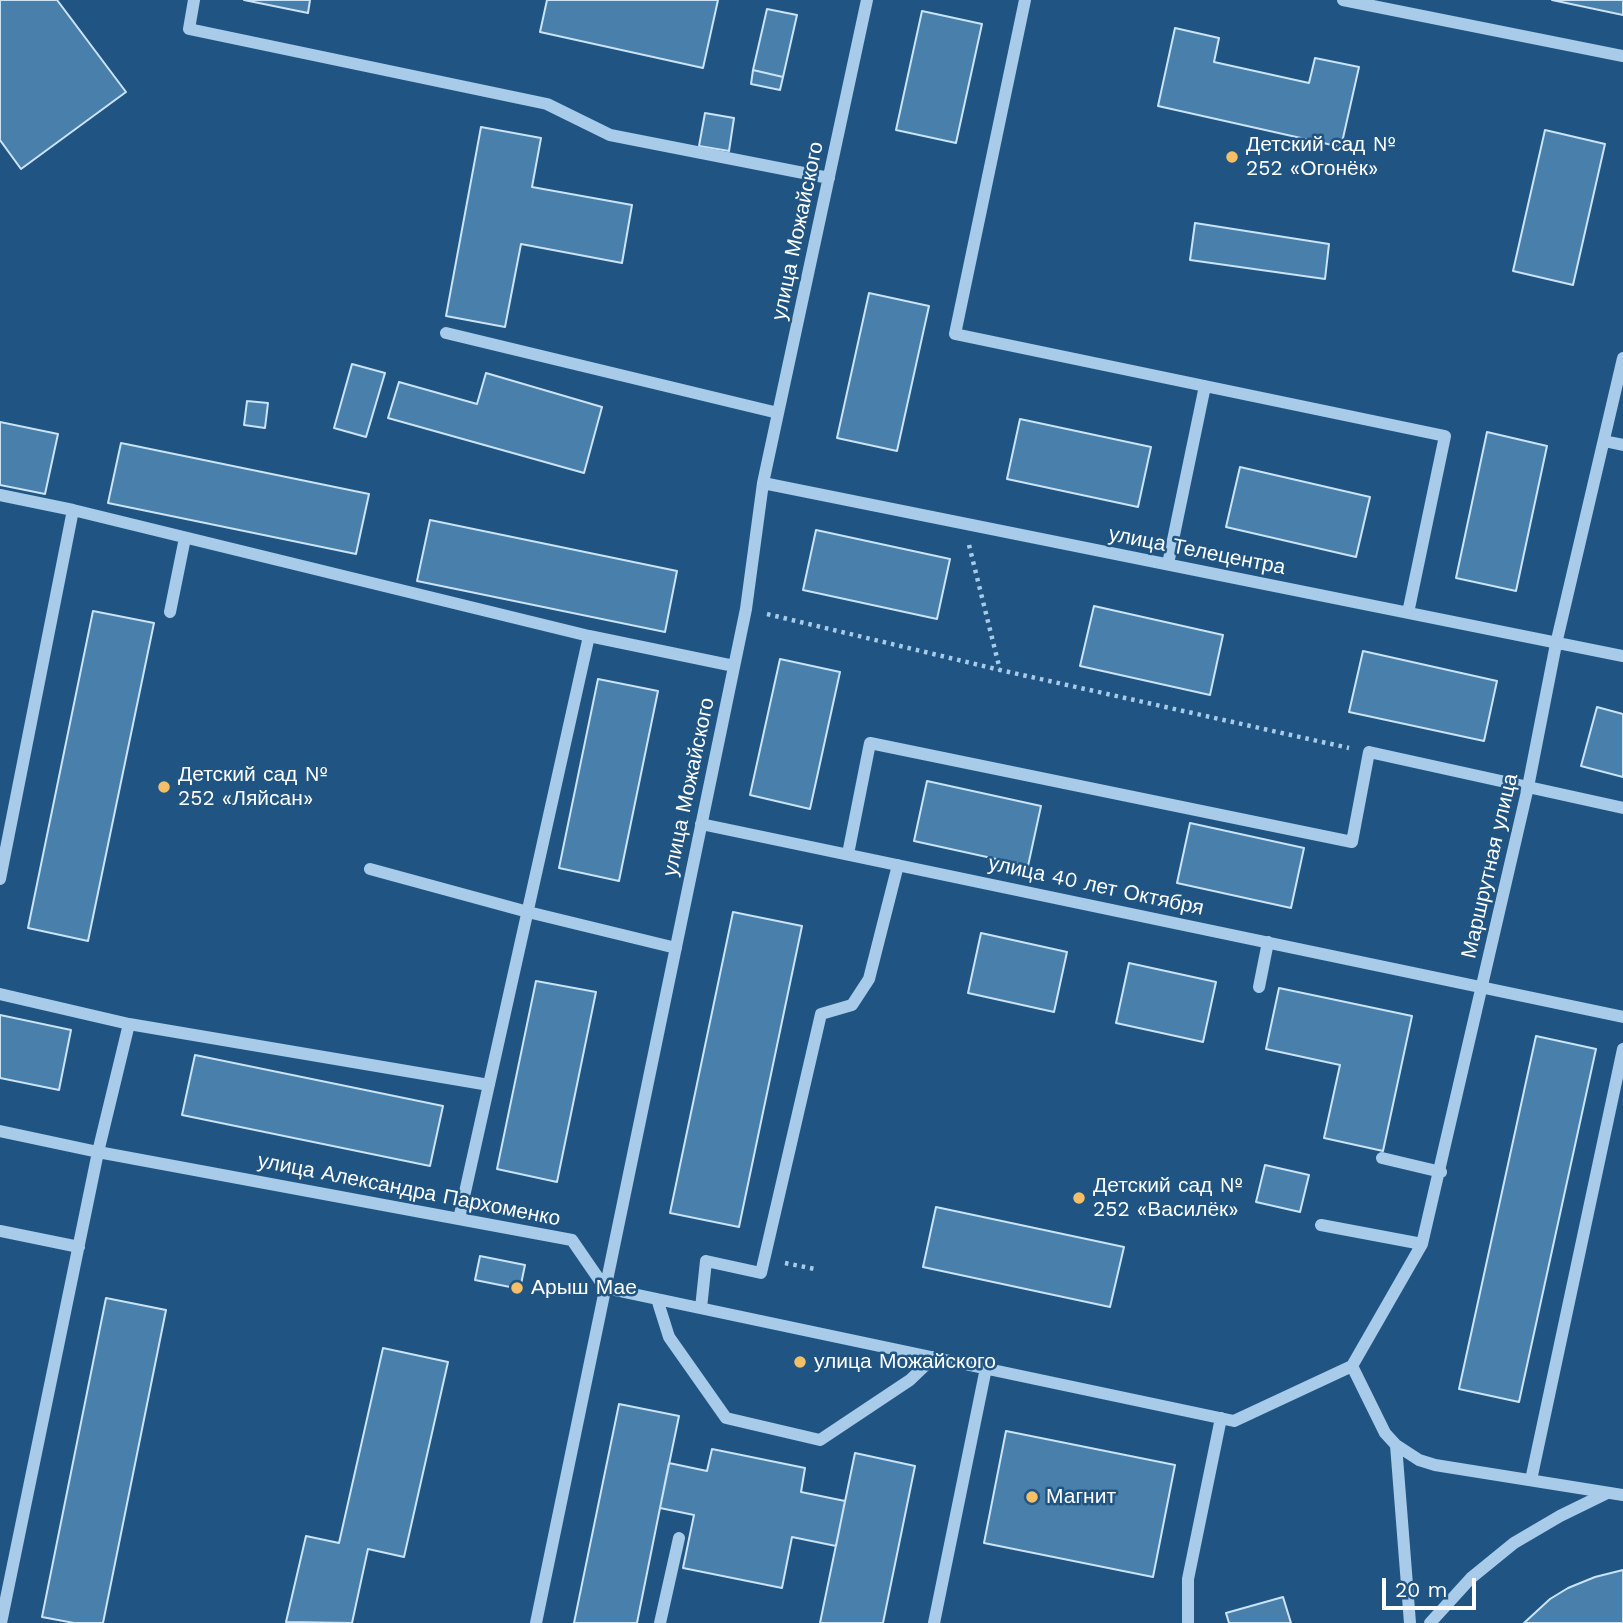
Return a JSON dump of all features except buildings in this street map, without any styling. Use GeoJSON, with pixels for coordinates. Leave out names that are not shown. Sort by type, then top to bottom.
{"type":"FeatureCollection","features":[{"type":"Feature","properties":{"kind":"street"},"geometry":{"type":"LineString","coordinates":[[194,0],[189,29],[547,104],[610,135],[829,178]]}},
{"type":"Feature","properties":{"kind":"street","name":"улица Можайского"},"geometry":{"type":"LineString","coordinates":[[536,1623],[746,609],[763,483],[867,0]]}},
{"type":"Feature","properties":{"kind":"street"},"geometry":{"type":"LineString","coordinates":[[1025,0],[955,334],[1445,436],[1408,613]]}},
{"type":"Feature","properties":{"kind":"street"},"geometry":{"type":"LineString","coordinates":[[1343,0],[1623,56]]}},
{"type":"Feature","properties":{"kind":"street"},"geometry":{"type":"LineString","coordinates":[[446,333],[778,414]]}},
{"type":"Feature","properties":{"kind":"street","name":"Маршрутная улица"},"geometry":{"type":"LineString","coordinates":[[1352,1366],[1422,1244],[1483,988],[1528,787],[1556,644],[1623,358]]}},
{"type":"Feature","properties":{"kind":"street"},"geometry":{"type":"LineString","coordinates":[[1168,564],[1205,386]]}},
{"type":"Feature","properties":{"kind":"street"},"geometry":{"type":"LineString","coordinates":[[1604,441],[1623,445]]}},
{"type":"Feature","properties":{"kind":"street","name":"улица Телецентра"},"geometry":{"type":"LineString","coordinates":[[763,483],[1623,656]]}},
{"type":"Feature","properties":{"kind":"street"},"geometry":{"type":"LineString","coordinates":[[0,495],[73,510],[589,636],[734,667]]}},
{"type":"Feature","properties":{"kind":"street"},"geometry":{"type":"LineString","coordinates":[[0,879],[73,510]]}},
{"type":"Feature","properties":{"kind":"street"},"geometry":{"type":"LineString","coordinates":[[170,612],[185,538]]}},
{"type":"Feature","properties":{"kind":"street"},"geometry":{"type":"LineString","coordinates":[[458,1219],[589,636]]}},
{"type":"Feature","properties":{"kind":"street"},"geometry":{"type":"LineString","coordinates":[[848,854],[870,743],[1352,842],[1369,752],[1623,808]]}},
{"type":"Feature","properties":{"kind":"street","name":"улица 40 лет Октября"},"geometry":{"type":"LineString","coordinates":[[701,824],[1623,1017]]}},
{"type":"Feature","properties":{"kind":"street"},"geometry":{"type":"LineString","coordinates":[[701,1308],[706,1261],[761,1272],[821,1014],[852,1005],[869,979],[898,865]]}},
{"type":"Feature","properties":{"kind":"street"},"geometry":{"type":"LineString","coordinates":[[370,869],[528,912],[676,948]]}},
{"type":"Feature","properties":{"kind":"street"},"geometry":{"type":"LineString","coordinates":[[1259,987],[1268,942]]}},
{"type":"Feature","properties":{"kind":"street"},"geometry":{"type":"LineString","coordinates":[[0,994],[129,1024],[489,1085]]}},
{"type":"Feature","properties":{"kind":"street"},"geometry":{"type":"LineString","coordinates":[[1,1623],[99,1152],[129,1024]]}},
{"type":"Feature","properties":{"kind":"street"},"geometry":{"type":"LineString","coordinates":[[1531,1480],[1623,1049]]}},
{"type":"Feature","properties":{"kind":"street","name":"улица Александра Пархоменко"},"geometry":{"type":"LineString","coordinates":[[0,1131],[572,1240],[606,1288]]}},
{"type":"Feature","properties":{"kind":"street"},"geometry":{"type":"LineString","coordinates":[[1382,1158],[1441,1172]]}},
{"type":"Feature","properties":{"kind":"street"},"geometry":{"type":"LineString","coordinates":[[1321,1225],[1422,1244]]}},
{"type":"Feature","properties":{"kind":"street"},"geometry":{"type":"LineString","coordinates":[[0,1231],[79,1247]]}},
{"type":"Feature","properties":{"kind":"street"},"geometry":{"type":"LineString","coordinates":[[606,1288],[1234,1421],[1352,1366],[1385,1433],[1396,1445],[1419,1460],[1435,1465],[1623,1495]]}},
{"type":"Feature","properties":{"kind":"street"},"geometry":{"type":"LineString","coordinates":[[657,1299],[669,1337],[726,1418],[820,1440],[909,1380],[934,1357]]}},
{"type":"Feature","properties":{"kind":"street"},"geometry":{"type":"LineString","coordinates":[[934,1623],[986,1368]]}},
{"type":"Feature","properties":{"kind":"street"},"geometry":{"type":"LineString","coordinates":[[1188,1623],[1188,1579],[1221,1418]]}},
{"type":"Feature","properties":{"kind":"street"},"geometry":{"type":"LineString","coordinates":[[1396,1445],[1410,1623]]}},
{"type":"Feature","properties":{"kind":"street"},"geometry":{"type":"LineString","coordinates":[[1430,1623],[1455,1593],[1492,1559],[1538,1528],[1607,1492]]}},
{"type":"Feature","properties":{"kind":"street"},"geometry":{"type":"LineString","coordinates":[[660,1623],[679,1538]]}},
{"type":"Feature","properties":{"kind":"path"},"geometry":{"type":"LineString","coordinates":[[964,523],[1000,670]]}},
{"type":"Feature","properties":{"kind":"path"},"geometry":{"type":"LineString","coordinates":[[746,609],[1000,670],[1369,752]]}},
{"type":"Feature","properties":{"kind":"path"},"geometry":{"type":"LineString","coordinates":[[764,1258],[815,1269]]}},
{"type":"Feature","properties":{"kind":"place","name":"Детский сад № 252 «Огонёк»"},"geometry":{"type":"Point","coordinates":[1232,157]}},
{"type":"Feature","properties":{"kind":"place","name":"Детский сад № 252 «Ляйсан»"},"geometry":{"type":"Point","coordinates":[164,787]}},
{"type":"Feature","properties":{"kind":"place","name":"Детский сад № 252 «Василёк»"},"geometry":{"type":"Point","coordinates":[1079,1198]}},
{"type":"Feature","properties":{"kind":"place","name":"Арыш Мае"},"geometry":{"type":"Point","coordinates":[517,1288]}},
{"type":"Feature","properties":{"kind":"place","name":"улица Можайского"},"geometry":{"type":"Point","coordinates":[800,1362]}},
{"type":"Feature","properties":{"kind":"place","name":"Магнит"},"geometry":{"type":"Point","coordinates":[1032,1497]}}]}
